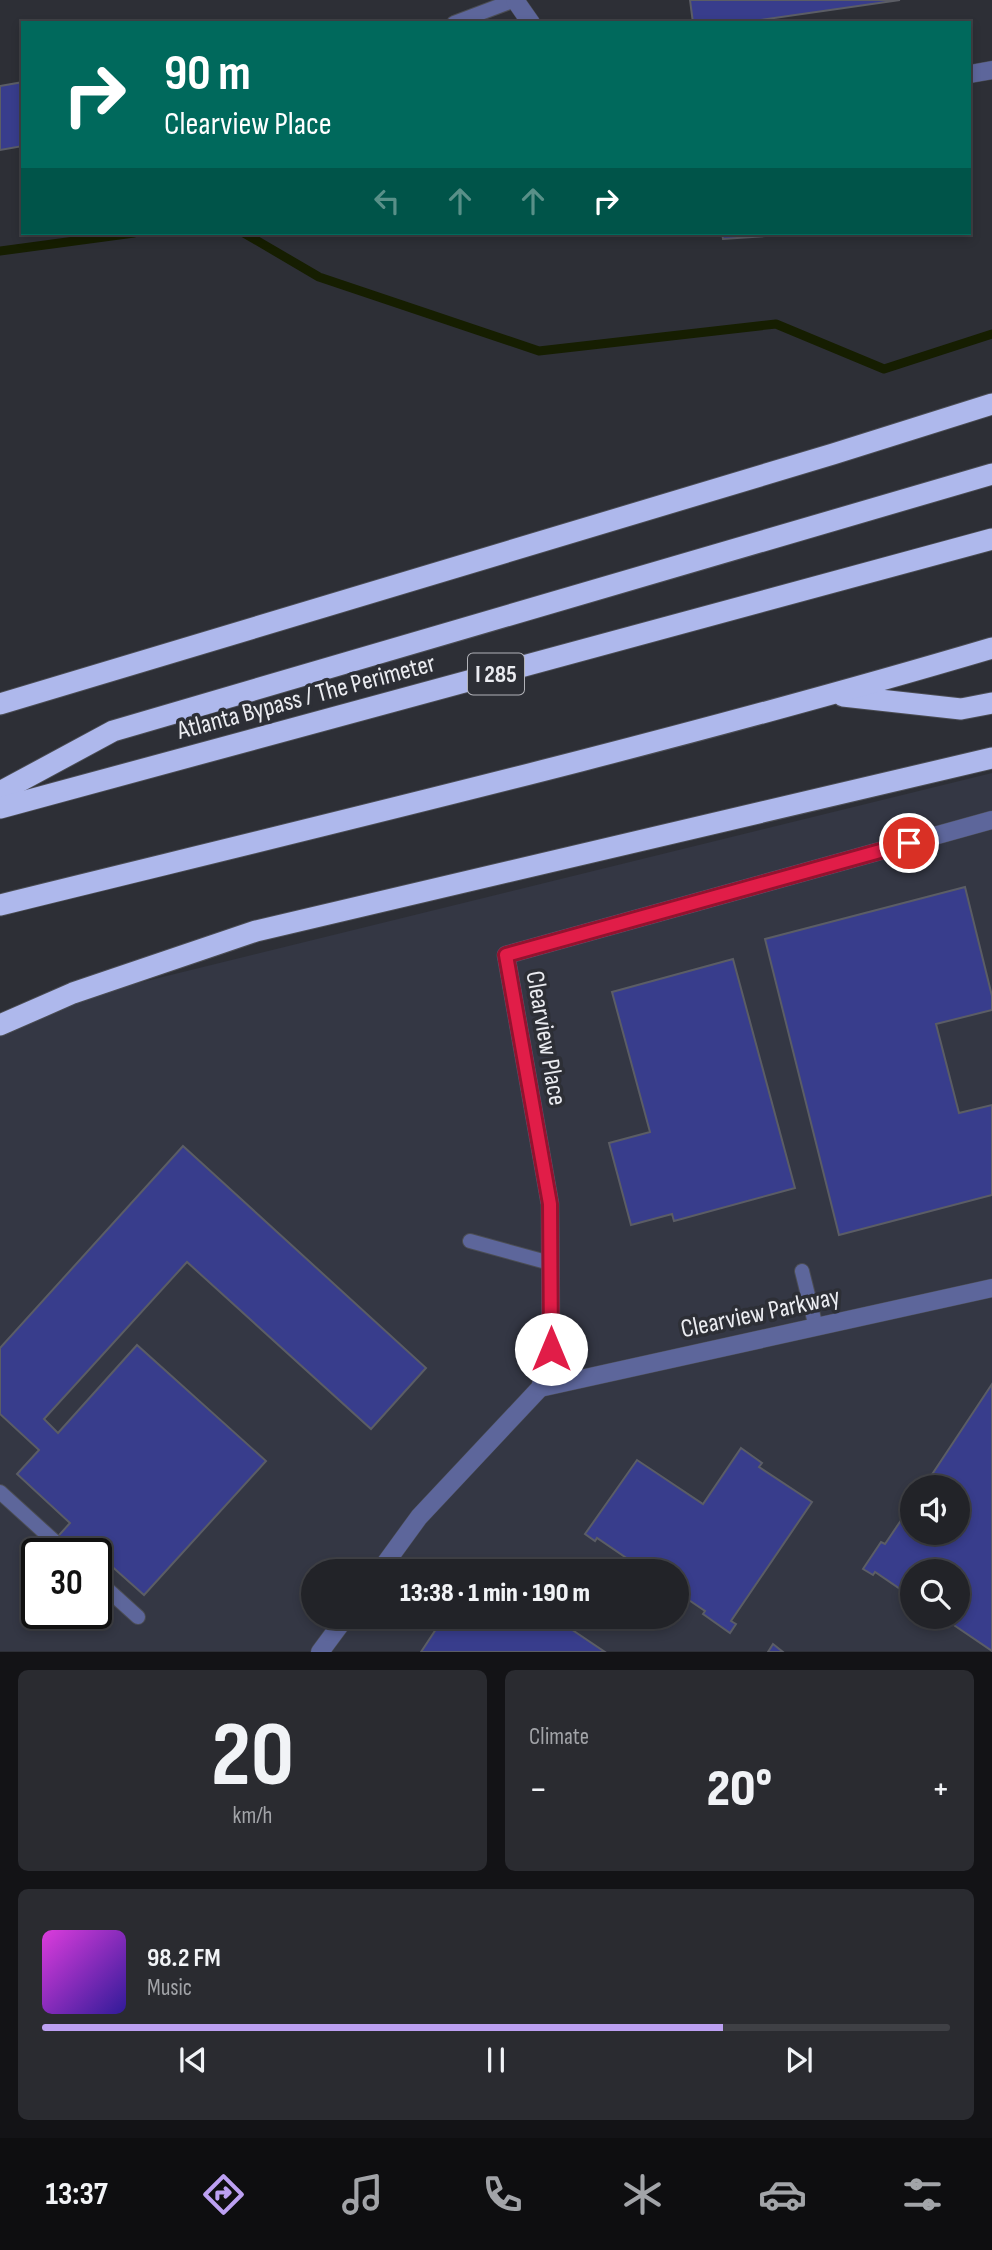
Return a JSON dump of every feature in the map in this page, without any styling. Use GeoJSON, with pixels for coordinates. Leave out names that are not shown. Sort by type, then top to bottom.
{"type":"FeatureCollection","features":[{"type":"Feature","properties":{"kind":"highway"},"geometry":{"type":"LineString","coordinates":[[0,704],[992,404]]}},
{"type":"Feature","properties":{"kind":"highway"},"geometry":{"type":"LineString","coordinates":[[0,792],[113,732],[992,474]]}},
{"type":"Feature","properties":{"kind":"highway","name":"Atlanta Bypass / The Perimeter"},"geometry":{"type":"LineString","coordinates":[[0,808],[992,539]]}},
{"type":"Feature","properties":{"kind":"highway"},"geometry":{"type":"LineString","coordinates":[[0,905],[834,694],[992,648]]}},
{"type":"Feature","properties":{"kind":"highway"},"geometry":{"type":"LineString","coordinates":[[834,694],[961,709],[992,703]]}},
{"type":"Feature","properties":{"kind":"highway"},"geometry":{"type":"LineString","coordinates":[[0,1025],[73,993],[256,930],[992,758]]}},
{"type":"Feature","properties":{"kind":"street"},"geometry":{"type":"LineString","coordinates":[[515,0],[530,21]]}},
{"type":"Feature","properties":{"kind":"street"},"geometry":{"type":"LineString","coordinates":[[971,74],[992,70]]}},
{"type":"Feature","properties":{"kind":"street","name":"Clearview Place"},"geometry":{"type":"LineString","coordinates":[[388,1559],[419,1517],[540,1388],[551,1349],[550,1204],[506,955],[991,822]]}},
{"type":"Feature","properties":{"kind":"street","name":"Clearview Parkway"},"geometry":{"type":"LineString","coordinates":[[540,1388],[992,1288]]}},
{"type":"Feature","properties":{"kind":"street"},"geometry":{"type":"LineString","coordinates":[[320,1651],[337,1629]]}},
{"type":"Feature","properties":{"kind":"lane"},"geometry":{"type":"LineString","coordinates":[[459,21],[515,0]]}},
{"type":"Feature","properties":{"kind":"lane"},"geometry":{"type":"LineString","coordinates":[[470,1241],[550,1263]]}},
{"type":"Feature","properties":{"kind":"lane"},"geometry":{"type":"LineString","coordinates":[[802,1271],[816,1327]]}},
{"type":"Feature","properties":{"kind":"lane"},"geometry":{"type":"LineString","coordinates":[[0,1492],[51,1538]]}},
{"type":"Feature","properties":{"kind":"lane"},"geometry":{"type":"LineString","coordinates":[[112,1593],[138,1617]]}},
{"type":"Feature","properties":{"kind":"shaded area"},"geometry":{"type":"Polygon","coordinates":[[[992,773],[992,1651],[0,1651],[0,1017],[992,773]]]}},
{"type":"Feature","properties":{"kind":"building"},"geometry":{"type":"Polygon","coordinates":[[[690,0],[900,0],[753,21],[693,21],[690,0]]]}},
{"type":"Feature","properties":{"kind":"building"},"geometry":{"type":"Polygon","coordinates":[[[21,82],[21,146],[0,150],[0,86],[21,82]]]}},
{"type":"Feature","properties":{"kind":"building"},"geometry":{"type":"Polygon","coordinates":[[[722,235],[781,235],[723,239],[722,235]]]}},
{"type":"Feature","properties":{"kind":"building"},"geometry":{"type":"Polygon","coordinates":[[[965,887],[992,996],[992,1010],[936,1024],[959,1113],[992,1105],[992,1195],[839,1235],[765,939],[965,887]]]}},
{"type":"Feature","properties":{"kind":"building"},"geometry":{"type":"Polygon","coordinates":[[[733,959],[795,1188],[674,1221],[672,1214],[631,1225],[609,1143],[650,1132],[612,992],[733,959]]]}},
{"type":"Feature","properties":{"kind":"building"},"geometry":{"type":"Polygon","coordinates":[[[183,1146],[426,1368],[371,1429],[187,1262],[44,1419],[58,1433],[137,1345],[266,1461],[144,1595],[112,1566],[112,1538],[56,1538],[70,1523],[17,1474],[39,1450],[0,1414],[0,1348],[183,1146]]]}},
{"type":"Feature","properties":{"kind":"building"},"geometry":{"type":"Polygon","coordinates":[[[992,1384],[992,1651],[960,1629],[970,1629],[970,1559],[900,1559],[900,1589],[875,1572],[873,1575],[863,1569],[881,1542],[885,1544],[900,1522],[900,1545],[970,1545],[970,1475],[932,1475],[992,1384]]]}},
{"type":"Feature","properties":{"kind":"building"},"geometry":{"type":"Polygon","coordinates":[[[741,1448],[762,1463],[759,1467],[812,1502],[731,1621],[736,1624],[730,1633],[689,1600],[689,1559],[628,1559],[597,1538],[595,1541],[585,1534],[637,1460],[703,1504],[741,1448]]]}},
{"type":"Feature","properties":{"kind":"building"},"geometry":{"type":"Polygon","coordinates":[[[436,1629],[571,1629],[605,1652],[421,1652],[436,1629]]]}},
{"type":"Feature","properties":{"kind":"building"},"geometry":{"type":"Polygon","coordinates":[[[773,1644],[783,1652],[768,1652],[773,1644]]]}},
{"type":"Feature","properties":{"kind":"waterway"},"geometry":{"type":"LineString","coordinates":[[0,251],[119,235]]}},
{"type":"Feature","properties":{"kind":"waterway"},"geometry":{"type":"LineString","coordinates":[[247,235],[319,277],[539,351],[776,324],[884,369],[992,334]]}},
{"type":"Feature","properties":{"kind":"route"},"geometry":{"type":"LineString","coordinates":[[551,1349],[550,1204],[506,955],[909,843]]}}]}
